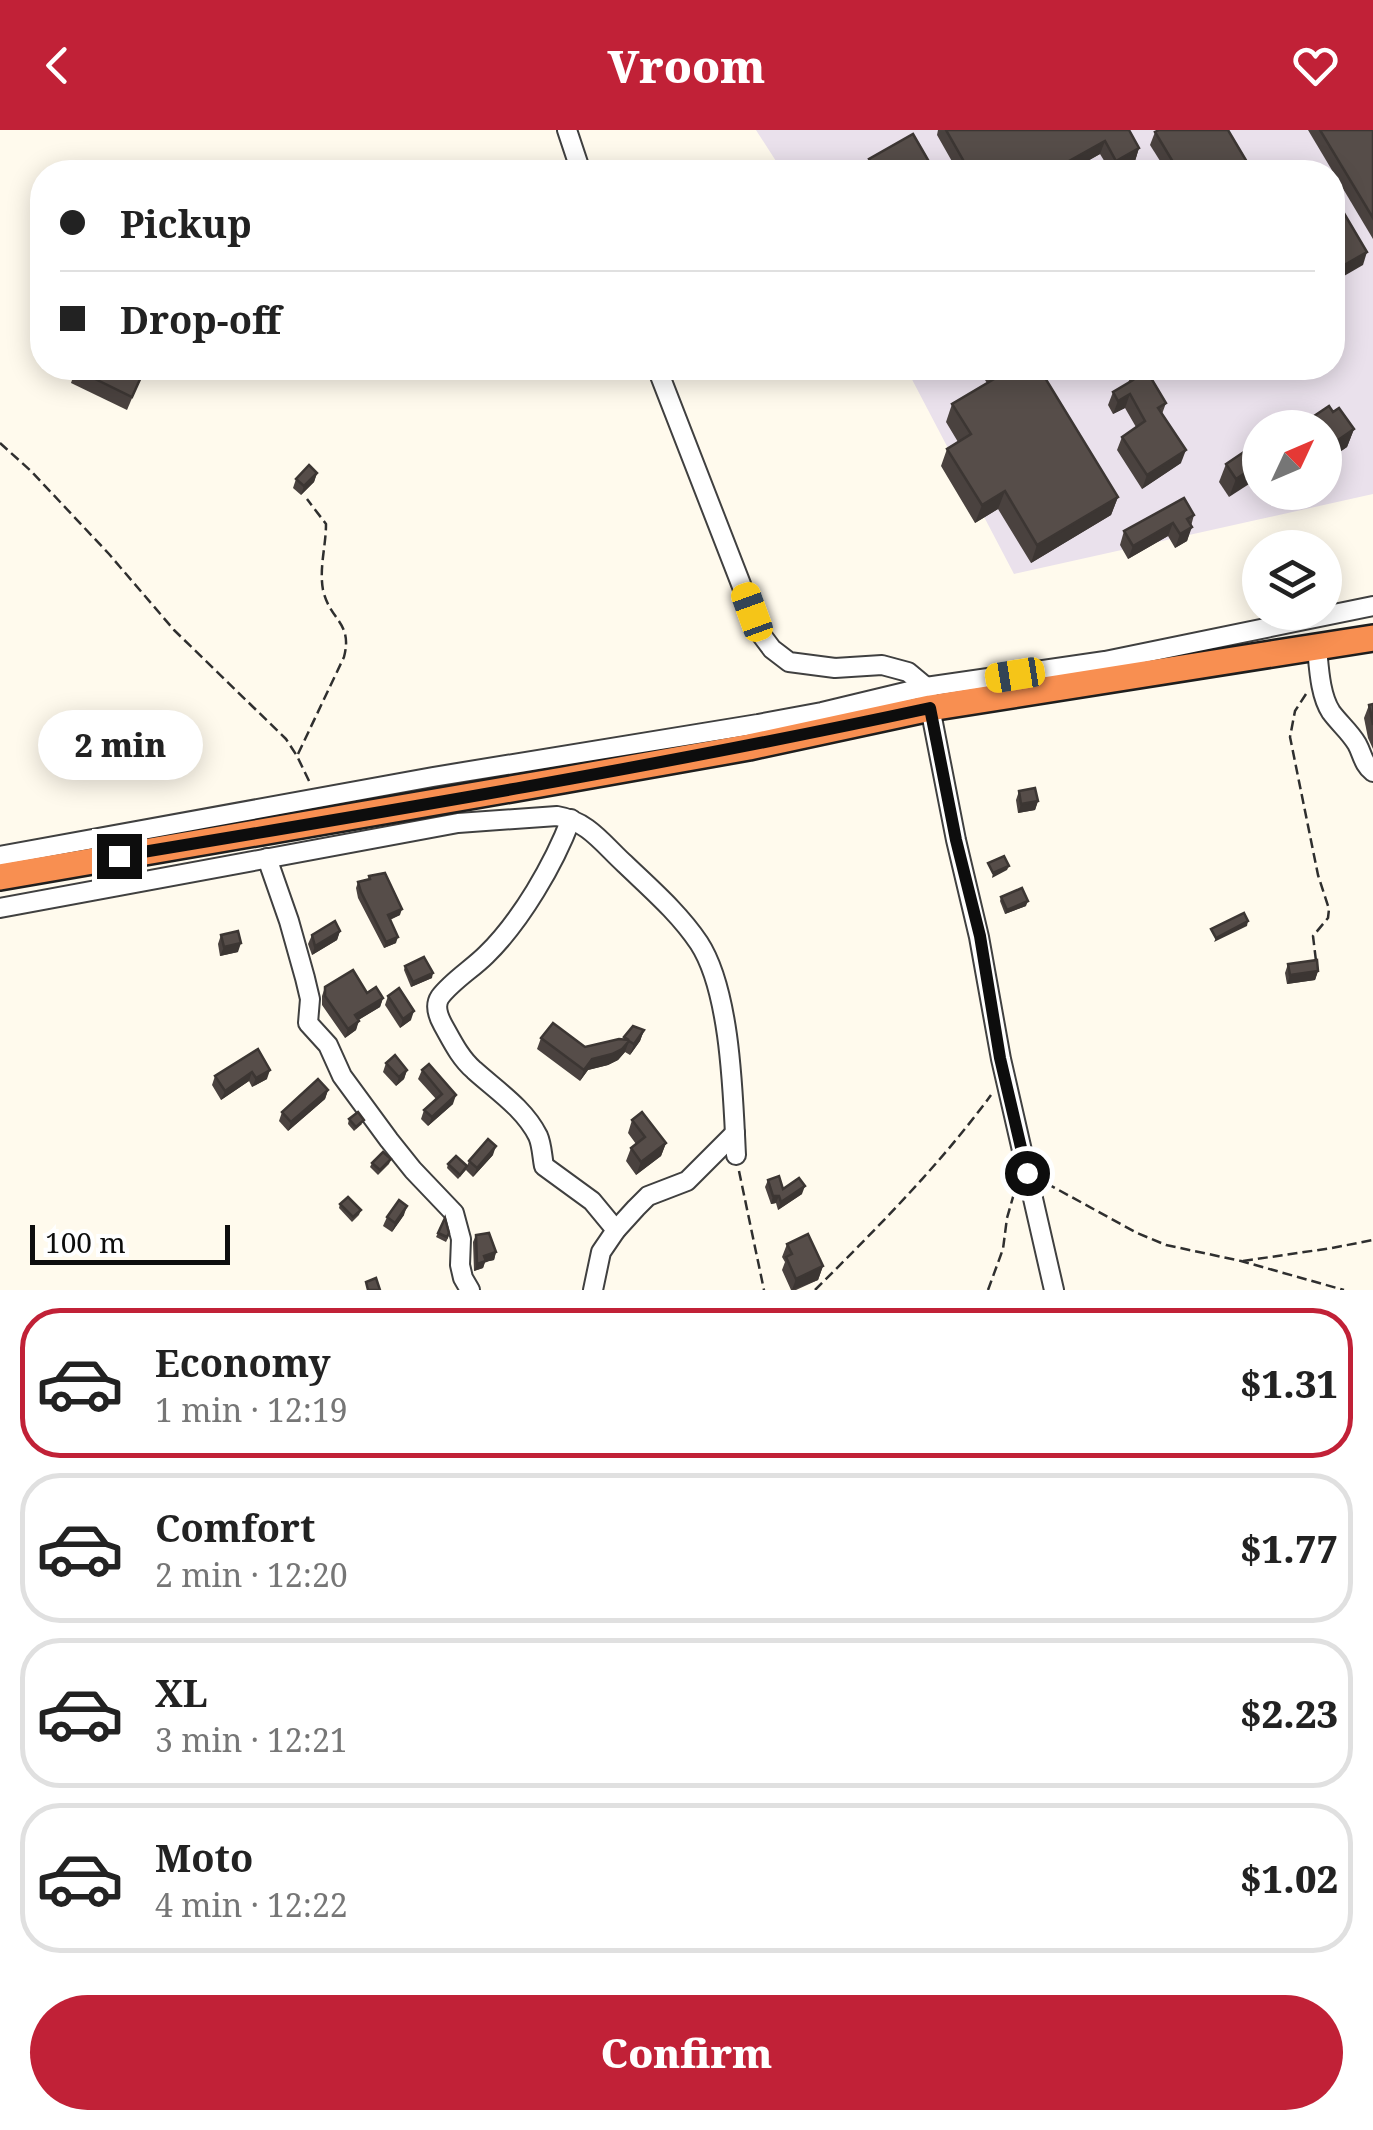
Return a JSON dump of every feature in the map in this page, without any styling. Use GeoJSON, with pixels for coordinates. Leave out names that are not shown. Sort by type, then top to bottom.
{"type":"FeatureCollection","features":[{"type":"Feature","properties":{"kind":"highway"},"geometry":{"type":"LineString","coordinates":[[0,877],[750,746],[928,698],[1373,638]]}},
{"type":"Feature","properties":{"kind":"street"},"geometry":{"type":"LineString","coordinates":[[567,130],[577,160]]}},
{"type":"Feature","properties":{"kind":"street"},"geometry":{"type":"LineString","coordinates":[[662,380],[760,634],[772,649],[800,666],[882,665],[908,672],[928,698],[980,936],[1005,1076],[1054,1290]]}},
{"type":"Feature","properties":{"kind":"street"},"geometry":{"type":"LineString","coordinates":[[0,856],[597,749],[928,698],[1373,606]]}},
{"type":"Feature","properties":{"kind":"street"},"geometry":{"type":"LineString","coordinates":[[1317,648],[1320,678],[1330,710],[1373,772]]}},
{"type":"Feature","properties":{"kind":"street"},"geometry":{"type":"LineString","coordinates":[[0,908],[458,823],[557,816],[571,819],[595,834],[671,908],[708,959],[724,1024],[736,1155]]}},
{"type":"Feature","properties":{"kind":"street"},"geometry":{"type":"LineString","coordinates":[[571,819],[550,863],[509,928],[442,995],[436,1007],[456,1048],[471,1068],[501,1092],[534,1130],[540,1140],[544,1166],[592,1201],[616,1230]]}},
{"type":"Feature","properties":{"kind":"street"},"geometry":{"type":"LineString","coordinates":[[267,858],[305,978],[310,999],[308,1023],[328,1045],[342,1076],[389,1140],[454,1213],[461,1240],[460,1265],[470,1290]]}},
{"type":"Feature","properties":{"kind":"street"},"geometry":{"type":"LineString","coordinates":[[593,1290],[602,1252],[616,1230],[648,1196],[687,1182],[735,1132]]}},
{"type":"Feature","properties":{"kind":"path"},"geometry":{"type":"LineString","coordinates":[[0,443],[109,554],[174,630],[286,739],[316,798]]}},
{"type":"Feature","properties":{"kind":"path"},"geometry":{"type":"LineString","coordinates":[[298,756],[348,644],[346,632],[332,614],[324,591],[326,524],[307,499]]}},
{"type":"Feature","properties":{"kind":"path"},"geometry":{"type":"LineString","coordinates":[[1316,962],[1314,936],[1328,918],[1329,909],[1314,860],[1290,737],[1295,711],[1320,678]]}},
{"type":"Feature","properties":{"kind":"path"},"geometry":{"type":"LineString","coordinates":[[815,1290],[892,1213],[956,1141],[1005,1076]]}},
{"type":"Feature","properties":{"kind":"path"},"geometry":{"type":"LineString","coordinates":[[736,1155],[764,1290]]}},
{"type":"Feature","properties":{"kind":"path"},"geometry":{"type":"LineString","coordinates":[[988,1290],[1003,1250],[1012,1196],[1027,1173],[1166,1246],[1242,1261],[1344,1290]]}},
{"type":"Feature","properties":{"kind":"path"},"geometry":{"type":"LineString","coordinates":[[1242,1261],[1373,1240]]}},
{"type":"Feature","properties":{"kind":"shaded area"},"geometry":{"type":"Polygon","coordinates":[[[756,130],[1373,130],[1373,494],[1342,501],[1342,410],[1242,410],[1242,510],[1301,510],[1014,574],[912,380],[1345,380],[1345,160],[775,160],[756,130]]]}},
{"type":"Feature","properties":{"kind":"building"},"geometry":{"type":"Polygon","coordinates":[[[946,130],[1129,130],[1139,148],[1118,160],[1105,141],[1071,160],[963,160],[946,130]]]}},
{"type":"Feature","properties":{"kind":"building"},"geometry":{"type":"Polygon","coordinates":[[[1228,130],[1246,160],[1172,160],[1155,132],[1228,130]]]}},
{"type":"Feature","properties":{"kind":"building"},"geometry":{"type":"Polygon","coordinates":[[[1320,130],[1373,130],[1373,218],[1345,172],[1345,160],[1338,160],[1320,130]]]}},
{"type":"Feature","properties":{"kind":"building"},"geometry":{"type":"Polygon","coordinates":[[[913,134],[928,160],[870,160],[913,134]]]}},
{"type":"Feature","properties":{"kind":"building"},"geometry":{"type":"Polygon","coordinates":[[[1345,215],[1367,252],[1345,265],[1345,215]]]}},
{"type":"Feature","properties":{"kind":"building"},"geometry":{"type":"Polygon","coordinates":[[[97,380],[140,380],[132,397],[97,380]]]}},
{"type":"Feature","properties":{"kind":"building"},"geometry":{"type":"Polygon","coordinates":[[[992,380],[1046,380],[1118,497],[1037,545],[1005,491],[982,505],[947,449],[971,434],[952,404],[992,380]]]}},
{"type":"Feature","properties":{"kind":"building"},"geometry":{"type":"Polygon","coordinates":[[[1133,380],[1152,380],[1166,403],[1158,408],[1186,450],[1147,475],[1122,437],[1145,421],[1130,394],[1118,401],[1113,392],[1133,380]]]}},
{"type":"Feature","properties":{"kind":"building"},"geometry":{"type":"Polygon","coordinates":[[[1342,412],[1354,429],[1342,437],[1342,412]]]}},
{"type":"Feature","properties":{"kind":"building"},"geometry":{"type":"Polygon","coordinates":[[[1242,453],[1242,475],[1236,479],[1226,464],[1242,453]]]}},
{"type":"Feature","properties":{"kind":"building"},"geometry":{"type":"Polygon","coordinates":[[[309,465],[317,473],[304,486],[296,479],[309,465]]]}},
{"type":"Feature","properties":{"kind":"building"},"geometry":{"type":"Polygon","coordinates":[[[1184,498],[1194,515],[1187,519],[1192,527],[1180,534],[1173,523],[1133,546],[1124,531],[1184,498]]]}},
{"type":"Feature","properties":{"kind":"building"},"geometry":{"type":"Polygon","coordinates":[[[1035,788],[1038,801],[1021,804],[1019,791],[1035,788]]]}},
{"type":"Feature","properties":{"kind":"building"},"geometry":{"type":"Polygon","coordinates":[[[1004,856],[1009,866],[993,873],[988,863],[1004,856]]]}},
{"type":"Feature","properties":{"kind":"building"},"geometry":{"type":"Polygon","coordinates":[[[385,873],[402,909],[388,915],[398,937],[386,942],[358,882],[385,873]]]}},
{"type":"Feature","properties":{"kind":"building"},"geometry":{"type":"Polygon","coordinates":[[[1022,888],[1028,901],[1007,910],[1001,897],[1022,888]]]}},
{"type":"Feature","properties":{"kind":"building"},"geometry":{"type":"Polygon","coordinates":[[[1244,913],[1248,921],[1216,938],[1211,929],[1244,913]]]}},
{"type":"Feature","properties":{"kind":"building"},"geometry":{"type":"Polygon","coordinates":[[[335,921],[340,931],[315,946],[312,935],[335,921]]]}},
{"type":"Feature","properties":{"kind":"building"},"geometry":{"type":"Polygon","coordinates":[[[238,931],[241,943],[224,947],[221,935],[238,931]]]}},
{"type":"Feature","properties":{"kind":"building"},"geometry":{"type":"Polygon","coordinates":[[[424,957],[433,973],[413,982],[405,966],[424,957]]]}},
{"type":"Feature","properties":{"kind":"building"},"geometry":{"type":"Polygon","coordinates":[[[1317,960],[1318,971],[1290,975],[1288,964],[1317,960]]]}},
{"type":"Feature","properties":{"kind":"building"},"geometry":{"type":"Polygon","coordinates":[[[353,970],[367,993],[376,987],[383,998],[355,1015],[359,1021],[348,1029],[325,996],[325,987],[353,970]]]}},
{"type":"Feature","properties":{"kind":"building"},"geometry":{"type":"Polygon","coordinates":[[[399,988],[414,1011],[403,1019],[388,996],[399,988]]]}},
{"type":"Feature","properties":{"kind":"building"},"geometry":{"type":"Polygon","coordinates":[[[553,1023],[585,1047],[629,1040],[624,1037],[633,1026],[644,1030],[634,1044],[629,1041],[612,1054],[592,1059],[584,1070],[541,1038],[553,1023]]]}},
{"type":"Feature","properties":{"kind":"building"},"geometry":{"type":"Polygon","coordinates":[[[258,1049],[270,1070],[256,1078],[252,1072],[225,1091],[215,1076],[258,1049]]]}},
{"type":"Feature","properties":{"kind":"building"},"geometry":{"type":"Polygon","coordinates":[[[395,1055],[407,1070],[399,1077],[386,1063],[395,1055]]]}},
{"type":"Feature","properties":{"kind":"building"},"geometry":{"type":"Polygon","coordinates":[[[429,1064],[456,1095],[432,1117],[424,1110],[442,1094],[422,1070],[429,1064]]]}},
{"type":"Feature","properties":{"kind":"building"},"geometry":{"type":"Polygon","coordinates":[[[318,1079],[328,1090],[291,1122],[282,1112],[318,1079]]]}},
{"type":"Feature","properties":{"kind":"building"},"geometry":{"type":"Polygon","coordinates":[[[358,1112],[364,1120],[356,1127],[349,1119],[358,1112]]]}},
{"type":"Feature","properties":{"kind":"building"},"geometry":{"type":"Polygon","coordinates":[[[642,1112],[666,1143],[641,1162],[631,1148],[645,1137],[632,1120],[642,1112]]]}},
{"type":"Feature","properties":{"kind":"building"},"geometry":{"type":"Polygon","coordinates":[[[488,1139],[496,1146],[477,1168],[469,1161],[488,1139]]]}},
{"type":"Feature","properties":{"kind":"building"},"geometry":{"type":"Polygon","coordinates":[[[383,1152],[391,1159],[380,1170],[372,1163],[383,1152]]]}},
{"type":"Feature","properties":{"kind":"building"},"geometry":{"type":"Polygon","coordinates":[[[456,1156],[467,1166],[460,1175],[448,1164],[456,1156]]]}},
{"type":"Feature","properties":{"kind":"building"},"geometry":{"type":"Polygon","coordinates":[[[779,1176],[783,1189],[799,1178],[805,1186],[781,1202],[779,1196],[773,1196],[768,1180],[779,1176]]]}},
{"type":"Feature","properties":{"kind":"building"},"geometry":{"type":"Polygon","coordinates":[[[348,1197],[361,1210],[353,1217],[340,1204],[348,1197]]]}},
{"type":"Feature","properties":{"kind":"building"},"geometry":{"type":"Polygon","coordinates":[[[399,1200],[407,1206],[395,1223],[387,1217],[399,1200]]]}},
{"type":"Feature","properties":{"kind":"building"},"geometry":{"type":"Polygon","coordinates":[[[445,1218],[449,1233],[447,1237],[438,1233],[445,1218]]]}},
{"type":"Feature","properties":{"kind":"building"},"geometry":{"type":"Polygon","coordinates":[[[489,1233],[496,1252],[484,1256],[486,1261],[477,1264],[476,1235],[489,1233]]]}},
{"type":"Feature","properties":{"kind":"building"},"geometry":{"type":"Polygon","coordinates":[[[808,1234],[823,1266],[796,1279],[786,1257],[792,1254],[787,1244],[808,1234]]]}},
{"type":"Feature","properties":{"kind":"building"},"geometry":{"type":"Polygon","coordinates":[[[376,1278],[380,1290],[368,1290],[366,1282],[376,1278]]]}},
{"type":"Feature","properties":{"kind":"route"},"geometry":{"type":"LineString","coordinates":[[119,856],[600,774],[930,708],[1027,1173]]}}]}
